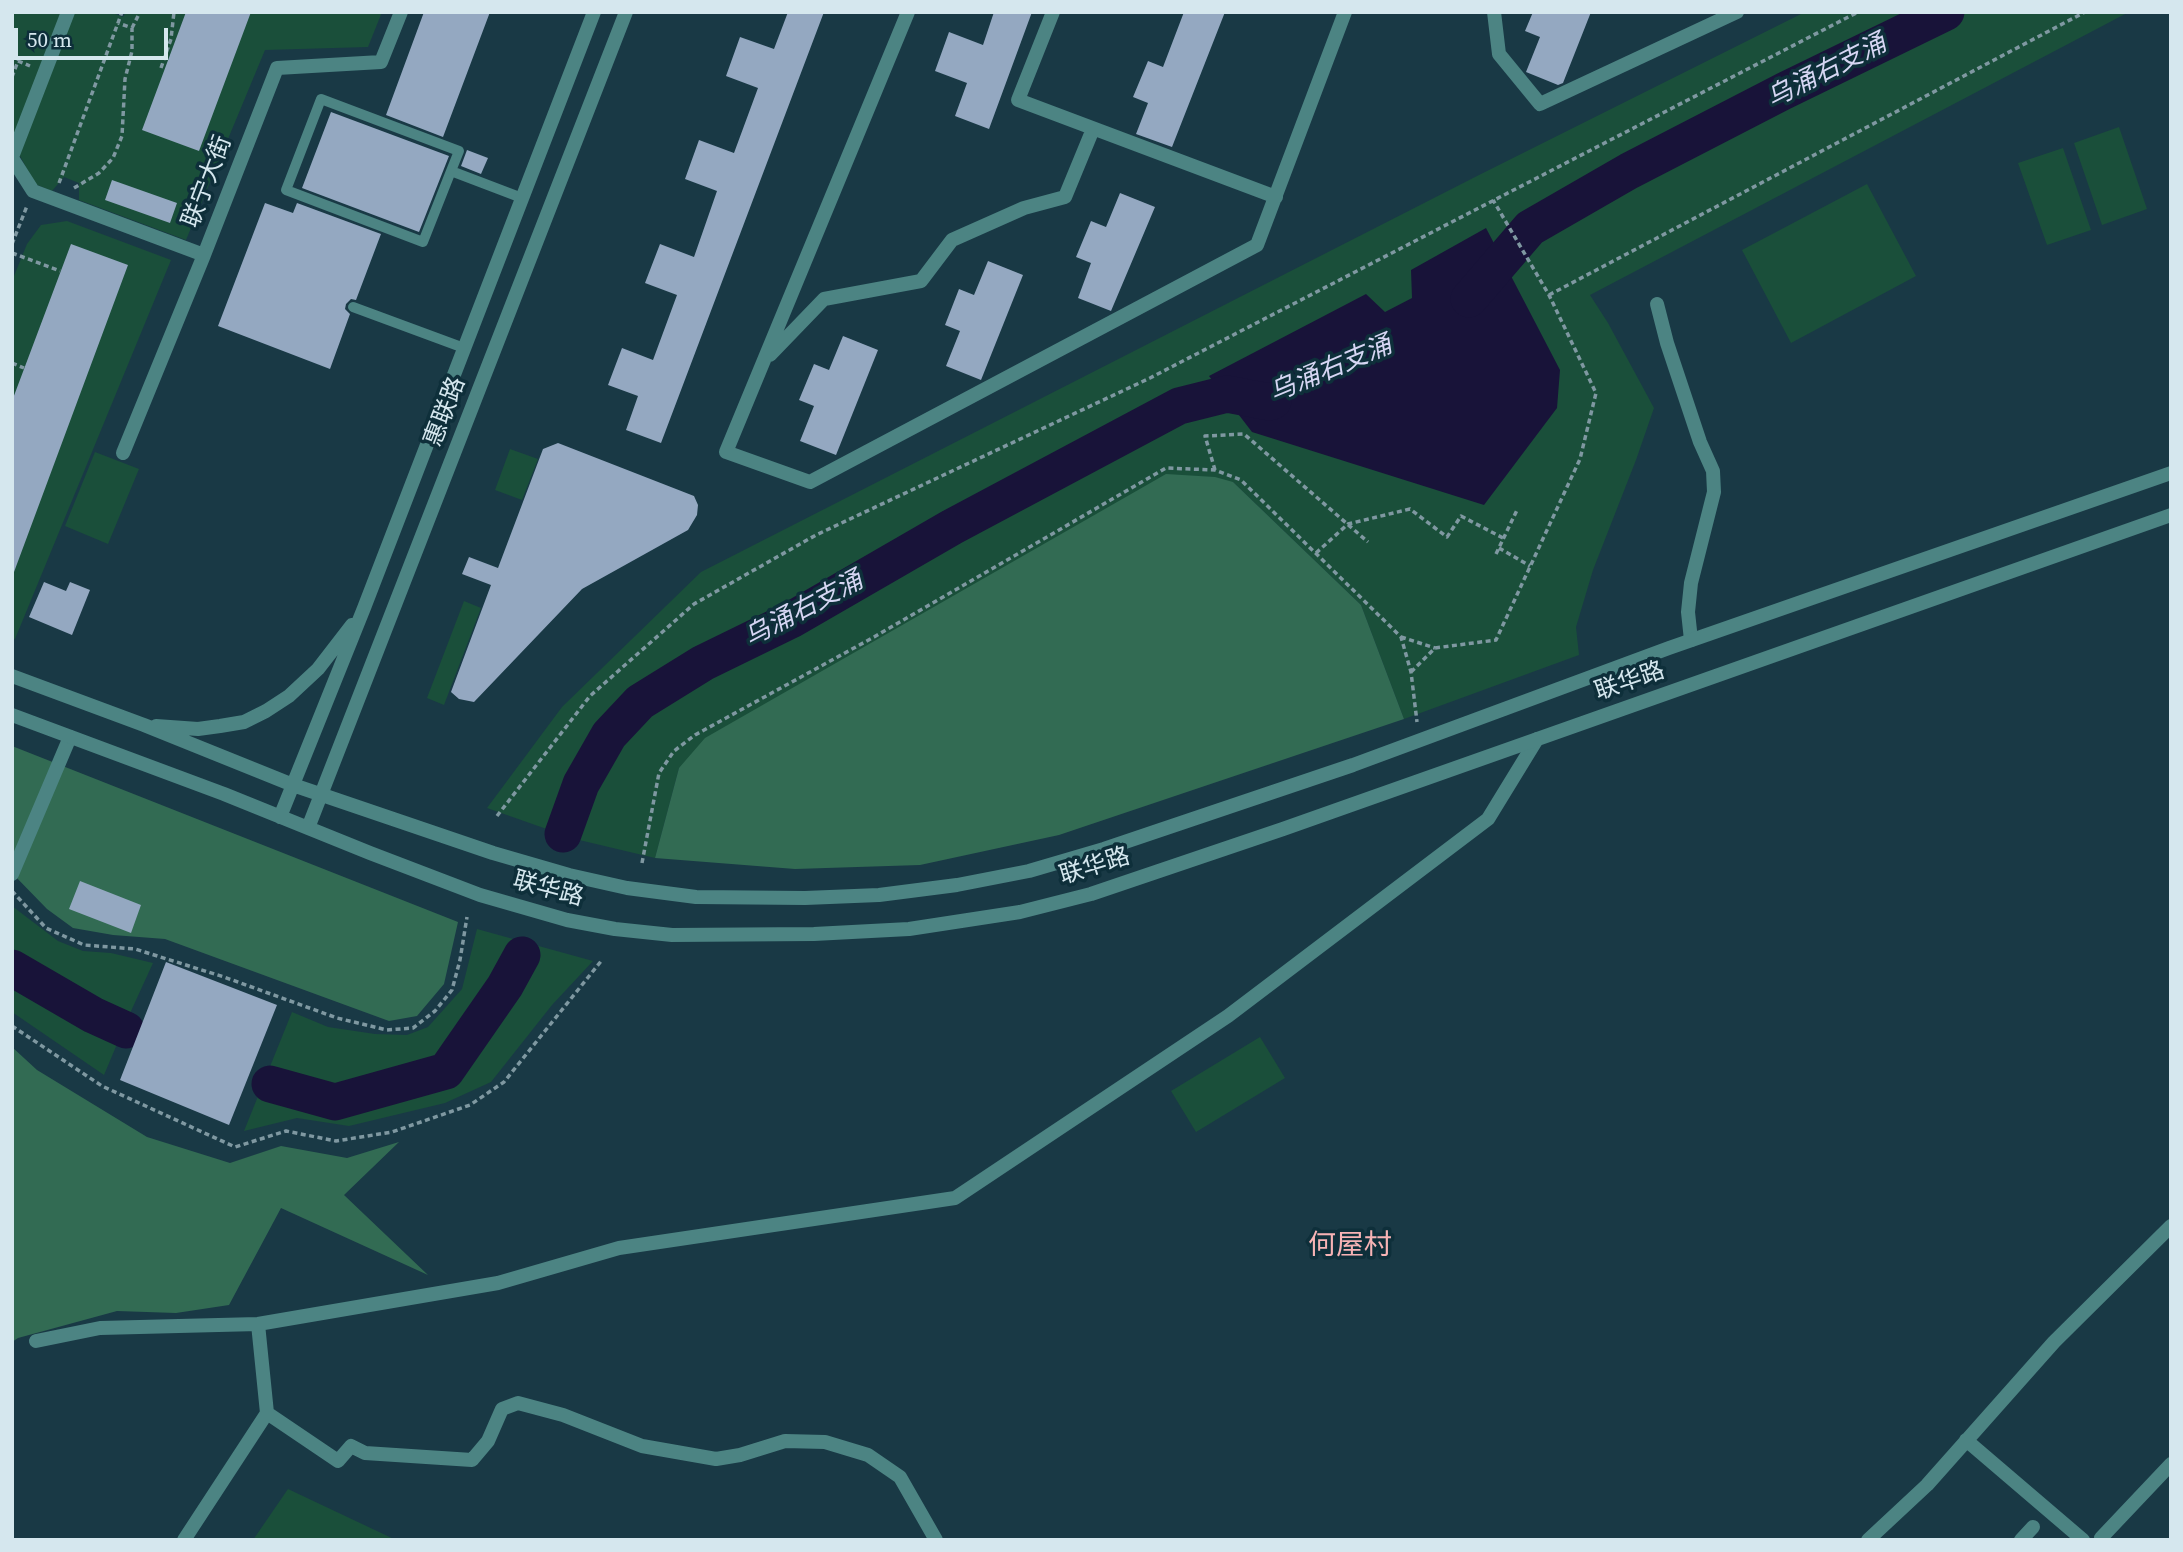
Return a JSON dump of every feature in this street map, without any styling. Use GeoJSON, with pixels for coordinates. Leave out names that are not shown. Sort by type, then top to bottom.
{"type":"FeatureCollection","features":[{"type":"Feature","properties":{"kind":"street"},"geometry":{"type":"LineString","coordinates":[[33,191],[12,158],[68,12]]}},
{"type":"Feature","properties":{"kind":"street","name":"联宁大街"},"geometry":{"type":"LineString","coordinates":[[33,191],[204,255],[277,68],[381,62],[401,12]]}},
{"type":"Feature","properties":{"kind":"street","name":"惠联路"},"geometry":{"type":"LineString","coordinates":[[280,817],[364,608],[594,12]]}},
{"type":"Feature","properties":{"kind":"street","name":"惠联路"},"geometry":{"type":"LineString","coordinates":[[308,828],[626,12]]}},
{"type":"Feature","properties":{"kind":"street"},"geometry":{"type":"LineString","coordinates":[[908,12],[726,452],[810,482],[1257,245],[1345,12]]}},
{"type":"Feature","properties":{"kind":"street"},"geometry":{"type":"LineString","coordinates":[[1052,12],[1018,100],[1276,197]]}},
{"type":"Feature","properties":{"kind":"street"},"geometry":{"type":"LineString","coordinates":[[1494,12],[1499,54],[1539,104],[1737,12]]}},
{"type":"Feature","properties":{"kind":"street"},"geometry":{"type":"LineString","coordinates":[[765,361],[824,299],[921,281],[952,240],[1024,208],[1065,197],[1093,128]]}},
{"type":"Feature","properties":{"kind":"street"},"geometry":{"type":"LineString","coordinates":[[123,453],[204,255]]}},
{"type":"Feature","properties":{"kind":"street"},"geometry":{"type":"LineString","coordinates":[[1657,303],[1667,343],[1700,442],[1713,471],[1714,492],[1691,583],[1688,612],[1691,640]]}},
{"type":"Feature","properties":{"kind":"street"},"geometry":{"type":"LineString","coordinates":[[12,676],[293,785],[493,853],[569,875],[627,888],[696,897],[805,898],[879,895],[957,885],[1029,871],[1104,849],[1353,765],[1691,640],[2171,473]]}},
{"type":"Feature","properties":{"kind":"street","name":"联华路"},"geometry":{"type":"LineString","coordinates":[[12,715],[480,895],[534,912],[615,929],[671,935],[814,934],[909,929],[1020,912],[1091,894],[2171,515]]}},
{"type":"Feature","properties":{"kind":"street"},"geometry":{"type":"LineString","coordinates":[[144,725],[198,729],[244,722],[266,711],[289,696],[318,669],[364,608]]}},
{"type":"Feature","properties":{"kind":"street"},"geometry":{"type":"LineString","coordinates":[[12,874],[70,737]]}},
{"type":"Feature","properties":{"kind":"street"},"geometry":{"type":"LineString","coordinates":[[36,1341],[100,1328],[258,1324],[498,1283],[619,1248],[955,1198],[1228,1016],[1488,819],[1537,739]]}},
{"type":"Feature","properties":{"kind":"street"},"geometry":{"type":"LineString","coordinates":[[1868,1540],[1927,1485],[2054,1342],[2171,1226]]}},
{"type":"Feature","properties":{"kind":"street"},"geometry":{"type":"LineString","coordinates":[[184,1540],[267,1413],[258,1324]]}},
{"type":"Feature","properties":{"kind":"street"},"geometry":{"type":"LineString","coordinates":[[267,1413],[338,1461],[351,1446],[365,1453],[472,1460],[488,1441],[502,1409],[519,1403],[563,1415],[642,1446],[716,1459],[740,1455],[785,1441],[825,1442],[868,1455],[900,1477],[936,1540]]}},
{"type":"Feature","properties":{"kind":"street"},"geometry":{"type":"LineString","coordinates":[[1966,1440],[2083,1540]]}},
{"type":"Feature","properties":{"kind":"street"},"geometry":{"type":"LineString","coordinates":[[2101,1538],[2171,1464]]}},
{"type":"Feature","properties":{"kind":"street"},"geometry":{"type":"LineString","coordinates":[[2021,1540],[2033,1527]]}},
{"type":"Feature","properties":{"kind":"lane"},"geometry":{"type":"LineString","coordinates":[[321,99],[459,151],[451,171],[423,242],[286,190],[321,99]]}},
{"type":"Feature","properties":{"kind":"lane"},"geometry":{"type":"LineString","coordinates":[[451,171],[522,198]]}},
{"type":"Feature","properties":{"kind":"lane"},"geometry":{"type":"LineString","coordinates":[[353,307],[464,348]]}},
{"type":"Feature","properties":{"kind":"path"},"geometry":{"type":"LineString","coordinates":[[53,198],[122,12]]}},
{"type":"Feature","properties":{"kind":"path"},"geometry":{"type":"LineString","coordinates":[[53,198],[99,173],[113,158],[122,136],[125,79],[132,51],[132,28],[140,12]]}},
{"type":"Feature","properties":{"kind":"path"},"geometry":{"type":"LineString","coordinates":[[161,68],[171,39],[174,12]]}},
{"type":"Feature","properties":{"kind":"path"},"geometry":{"type":"LineString","coordinates":[[498,817],[590,696],[694,604],[816,535],[1150,378],[1858,12]]}},
{"type":"Feature","properties":{"kind":"path"},"geometry":{"type":"LineString","coordinates":[[1549,295],[2085,12]]}},
{"type":"Feature","properties":{"kind":"path"},"geometry":{"type":"LineString","coordinates":[[118,23],[132,28]]}},
{"type":"Feature","properties":{"kind":"path"},"geometry":{"type":"LineString","coordinates":[[12,77],[18,61]]}},
{"type":"Feature","properties":{"kind":"path"},"geometry":{"type":"LineString","coordinates":[[12,244],[33,191]]}},
{"type":"Feature","properties":{"kind":"path"},"geometry":{"type":"LineString","coordinates":[[642,863],[659,773],[674,751],[695,735],[874,637],[1166,468],[1215,470],[1241,480],[1401,637],[1435,648],[1496,640],[1580,459],[1596,393],[1549,295],[1493,200]]}},
{"type":"Feature","properties":{"kind":"path"},"geometry":{"type":"LineString","coordinates":[[12,253],[60,271]]}},
{"type":"Feature","properties":{"kind":"path"},"geometry":{"type":"LineString","coordinates":[[12,363],[24,368]]}},
{"type":"Feature","properties":{"kind":"path"},"geometry":{"type":"LineString","coordinates":[[1215,470],[1205,436],[1244,434],[1367,542]]}},
{"type":"Feature","properties":{"kind":"path"},"geometry":{"type":"LineString","coordinates":[[1316,553],[1348,524],[1410,509],[1447,537],[1461,516],[1503,538]]}},
{"type":"Feature","properties":{"kind":"path"},"geometry":{"type":"LineString","coordinates":[[1496,554],[1517,510]]}},
{"type":"Feature","properties":{"kind":"path"},"geometry":{"type":"LineString","coordinates":[[1499,548],[1530,566]]}},
{"type":"Feature","properties":{"kind":"path"},"geometry":{"type":"LineString","coordinates":[[1401,637],[1411,673],[1417,722]]}},
{"type":"Feature","properties":{"kind":"path"},"geometry":{"type":"LineString","coordinates":[[1411,673],[1435,648]]}},
{"type":"Feature","properties":{"kind":"path"},"geometry":{"type":"LineString","coordinates":[[12,891],[46,928],[84,945],[135,949],[224,977],[337,1018],[387,1030],[413,1028],[435,1011],[452,990],[467,917]]}},
{"type":"Feature","properties":{"kind":"path"},"geometry":{"type":"LineString","coordinates":[[12,1026],[102,1086],[235,1147],[286,1131],[336,1141],[392,1132],[470,1105],[504,1082],[602,960]]}},
{"type":"Feature","properties":{"kind":"green space"},"geometry":{"type":"Polygon","coordinates":[[[12,12],[63,12],[12,151],[12,12]]]}},
{"type":"Feature","properties":{"kind":"green space"},"geometry":{"type":"Polygon","coordinates":[[[71,12],[110,12],[123,17],[126,12],[382,12],[368,47],[265,50],[186,240],[79,200],[79,183],[64,177],[52,191],[35,184],[19,154],[71,12]]]}},
{"type":"Feature","properties":{"kind":"green space"},"geometry":{"type":"Polygon","coordinates":[[[1805,12],[2129,12],[1590,295],[1654,408],[1593,570],[1576,627],[1579,655],[1404,719],[1361,605],[1233,482],[679,768],[655,858],[575,839],[487,808],[562,707],[701,572],[1479,175],[1805,12]]]}},
{"type":"Feature","properties":{"kind":"green space"},"geometry":{"type":"Polygon","coordinates":[[[2119,127],[2147,209],[2102,225],[2074,143],[2119,127]]]}},
{"type":"Feature","properties":{"kind":"green space"},"geometry":{"type":"Polygon","coordinates":[[[2063,148],[2091,230],[2047,245],[2018,163],[2063,148]]]}},
{"type":"Feature","properties":{"kind":"green space"},"geometry":{"type":"Polygon","coordinates":[[[1867,184],[1916,276],[1791,343],[1742,250],[1867,184]]]}},
{"type":"Feature","properties":{"kind":"green space"},"geometry":{"type":"Polygon","coordinates":[[[67,221],[171,260],[15,639],[12,638],[12,281],[27,244],[41,225],[67,221]]]}},
{"type":"Feature","properties":{"kind":"green space"},"geometry":{"type":"Polygon","coordinates":[[[510,449],[538,459],[522,500],[495,490],[510,449]]]}},
{"type":"Feature","properties":{"kind":"green space"},"geometry":{"type":"Polygon","coordinates":[[[95,452],[139,469],[108,544],[65,526],[95,452]]]}},
{"type":"Feature","properties":{"kind":"green space"},"geometry":{"type":"Polygon","coordinates":[[[1166,474],[1215,477],[1233,482],[1361,605],[1404,719],[1059,835],[920,865],[795,869],[655,858],[679,768],[705,738],[1166,474]]]}},
{"type":"Feature","properties":{"kind":"green space"},"geometry":{"type":"Polygon","coordinates":[[[464,601],[481,608],[444,705],[427,698],[464,601]]]}},
{"type":"Feature","properties":{"kind":"green space"},"geometry":{"type":"Polygon","coordinates":[[[12,746],[458,922],[444,984],[417,1016],[389,1021],[165,939],[113,935],[73,928],[47,909],[12,873],[12,746]]]}},
{"type":"Feature","properties":{"kind":"green space"},"geometry":{"type":"Polygon","coordinates":[[[12,906],[58,941],[83,951],[111,953],[153,963],[126,1022],[89,1005],[12,960],[12,906]]]}},
{"type":"Feature","properties":{"kind":"green space"},"geometry":{"type":"Polygon","coordinates":[[[477,929],[593,961],[552,1005],[491,1082],[445,1103],[349,1126],[297,1118],[244,1131],[292,1012],[328,1027],[375,1034],[407,1035],[428,1027],[462,989],[477,929]]]}},
{"type":"Feature","properties":{"kind":"green space"},"geometry":{"type":"Polygon","coordinates":[[[12,977],[21,985],[120,1037],[104,1075],[12,1012],[12,977]]]}},
{"type":"Feature","properties":{"kind":"green space"},"geometry":{"type":"Polygon","coordinates":[[[1260,1037],[1285,1078],[1196,1132],[1171,1091],[1260,1037]]]}},
{"type":"Feature","properties":{"kind":"green space"},"geometry":{"type":"Polygon","coordinates":[[[12,1047],[37,1070],[147,1137],[230,1163],[281,1146],[347,1158],[399,1142],[344,1195],[428,1275],[281,1208],[229,1305],[176,1313],[117,1311],[18,1338],[12,1342],[12,1047]]]}},
{"type":"Feature","properties":{"kind":"green space"},"geometry":{"type":"Polygon","coordinates":[[[288,1489],[396,1540],[253,1540],[288,1489]]]}},
{"type":"Feature","properties":{"kind":"water"},"geometry":{"type":"Polygon","coordinates":[[[1486,228],[1560,370],[1557,408],[1484,505],[1252,432],[1209,376],[1366,294],[1385,312],[1412,298],[1411,270],[1486,228]]]}},
{"type":"Feature","properties":{"kind":"building"},"geometry":{"type":"Polygon","coordinates":[[[186,12],[251,12],[199,151],[142,130],[186,12]]]}},
{"type":"Feature","properties":{"kind":"building"},"geometry":{"type":"Polygon","coordinates":[[[424,12],[490,12],[443,137],[386,115],[424,12]]]}},
{"type":"Feature","properties":{"kind":"building"},"geometry":{"type":"Polygon","coordinates":[[[788,12],[824,12],[661,443],[626,430],[638,396],[608,385],[622,348],[653,360],[677,295],[645,283],[660,244],[694,257],[717,191],[685,179],[699,140],[734,153],[758,88],[726,76],[740,37],[774,49],[788,12]]]}},
{"type":"Feature","properties":{"kind":"building"},"geometry":{"type":"Polygon","coordinates":[[[994,12],[1032,12],[989,129],[955,116],[967,83],[935,71],[949,32],[983,45],[994,12]]]}},
{"type":"Feature","properties":{"kind":"building"},"geometry":{"type":"Polygon","coordinates":[[[1184,12],[1225,12],[1172,147],[1136,134],[1148,103],[1133,97],[1148,61],[1163,67],[1184,12]]]}},
{"type":"Feature","properties":{"kind":"building"},"geometry":{"type":"Polygon","coordinates":[[[1533,12],[1591,12],[1563,83],[1558,85],[1526,72],[1540,37],[1525,31],[1533,12]]]}},
{"type":"Feature","properties":{"kind":"building"},"geometry":{"type":"Polygon","coordinates":[[[331,112],[449,156],[419,232],[302,188],[331,112]]]}},
{"type":"Feature","properties":{"kind":"building"},"geometry":{"type":"Polygon","coordinates":[[[467,150],[488,158],[481,174],[461,166],[467,150]]]}},
{"type":"Feature","properties":{"kind":"building"},"geometry":{"type":"Polygon","coordinates":[[[112,180],[177,203],[170,223],[105,200],[112,180]]]}},
{"type":"Feature","properties":{"kind":"building"},"geometry":{"type":"Polygon","coordinates":[[[1120,193],[1155,207],[1111,311],[1078,298],[1091,263],[1076,257],[1091,221],[1106,227],[1120,193]]]}},
{"type":"Feature","properties":{"kind":"building"},"geometry":{"type":"Polygon","coordinates":[[[265,203],[293,213],[297,203],[381,234],[356,300],[351,299],[346,304],[345,309],[350,314],[330,369],[218,326],[265,203]]]}},
{"type":"Feature","properties":{"kind":"building"},"geometry":{"type":"Polygon","coordinates":[[[71,244],[128,265],[14,572],[12,401],[71,244]]]}},
{"type":"Feature","properties":{"kind":"building"},"geometry":{"type":"Polygon","coordinates":[[[988,261],[1023,275],[981,380],[946,366],[960,331],[945,325],[959,289],[974,295],[988,261]]]}},
{"type":"Feature","properties":{"kind":"building"},"geometry":{"type":"Polygon","coordinates":[[[843,336],[878,350],[836,455],[800,441],[814,406],[799,400],[814,364],[829,370],[843,336]]]}},
{"type":"Feature","properties":{"kind":"building"},"geometry":{"type":"Polygon","coordinates":[[[558,443],[694,496],[698,505],[697,515],[688,530],[582,589],[474,702],[459,699],[451,692],[491,585],[462,574],[469,557],[498,568],[543,449],[558,443]]]}},
{"type":"Feature","properties":{"kind":"building"},"geometry":{"type":"Polygon","coordinates":[[[44,582],[66,591],[70,582],[90,590],[72,635],[29,617],[44,582]]]}},
{"type":"Feature","properties":{"kind":"building"},"geometry":{"type":"Polygon","coordinates":[[[80,881],[141,905],[131,933],[69,909],[80,881]]]}},
{"type":"Feature","properties":{"kind":"building"},"geometry":{"type":"Polygon","coordinates":[[[166,962],[277,1005],[229,1125],[120,1080],[166,962]]]}},
{"type":"Feature","properties":{"kind":"waterway","name":"乌涌右支涌"},"geometry":{"type":"LineString","coordinates":[[1469,299],[1530,228],[1629,171],[1946,12]]}},
{"type":"Feature","properties":{"kind":"waterway","name":"乌涌右支涌"},"geometry":{"type":"LineString","coordinates":[[563,834],[581,784],[609,735],[640,702],[703,663],[791,620],[952,527],[1179,406],[1227,394],[1273,401]]}},
{"type":"Feature","properties":{"kind":"waterway","name":"乌涌右支涌"},"geometry":{"type":"LineString","coordinates":[[270,1084],[335,1102],[446,1071],[505,986],[522,955]]}},
{"type":"Feature","properties":{"kind":"waterway","name":"乌涌右支涌"},"geometry":{"type":"LineString","coordinates":[[12,968],[93,1015],[126,1030]]}},
{"type":"Feature","properties":{"kind":"district","name":"何屋村"},"geometry":{"type":"Point","coordinates":[1350,1247]}}]}
